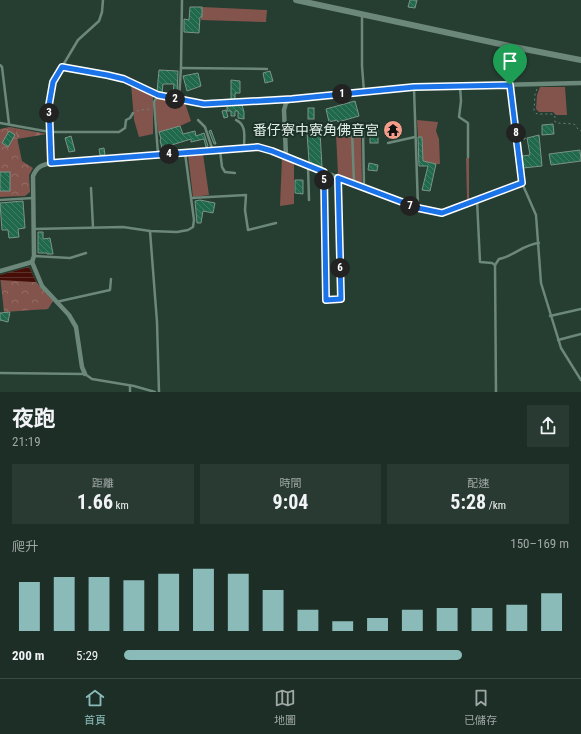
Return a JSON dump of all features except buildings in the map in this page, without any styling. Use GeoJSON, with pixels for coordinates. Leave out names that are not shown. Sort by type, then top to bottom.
{"type":"FeatureCollection","features":[{"type":"Feature","properties":{"kind":"street"},"geometry":{"type":"LineString","coordinates":[[296,0],[581,60]]}},
{"type":"Feature","properties":{"kind":"street"},"geometry":{"type":"LineString","coordinates":[[286,156],[284,110],[286,103],[292,99],[414,87],[581,83]]}},
{"type":"Feature","properties":{"kind":"street"},"geometry":{"type":"LineString","coordinates":[[85,374],[82,367],[76,327],[69,315],[42,286],[32,262],[34,256],[33,176],[37,168],[43,164],[258,147],[286,156],[338,178],[418,208],[442,213],[522,183]]}},
{"type":"Feature","properties":{"kind":"street"},"geometry":{"type":"LineString","coordinates":[[0,271],[32,262]]}},
{"type":"Feature","properties":{"kind":"lane"},"geometry":{"type":"LineString","coordinates":[[51,163],[49,105],[53,82],[78,40],[99,21],[102,12],[103,0]]}},
{"type":"Feature","properties":{"kind":"lane"},"geometry":{"type":"LineString","coordinates":[[179,99],[182,0]]}},
{"type":"Feature","properties":{"kind":"lane"},"geometry":{"type":"LineString","coordinates":[[362,14],[362,66],[364,92]]}},
{"type":"Feature","properties":{"kind":"lane"},"geometry":{"type":"LineString","coordinates":[[514,47],[511,85],[522,183],[536,215],[541,283],[561,348],[581,380]]}},
{"type":"Feature","properties":{"kind":"lane"},"geometry":{"type":"LineString","coordinates":[[0,65],[2,67],[9,124]]}},
{"type":"Feature","properties":{"kind":"lane"},"geometry":{"type":"LineString","coordinates":[[62,67],[124,79],[158,95],[204,104],[292,99]]}},
{"type":"Feature","properties":{"kind":"lane"},"geometry":{"type":"LineString","coordinates":[[181,68],[267,69]]}},
{"type":"Feature","properties":{"kind":"lane"},"geometry":{"type":"LineString","coordinates":[[460,86],[460,116],[468,123],[468,156]]}},
{"type":"Feature","properties":{"kind":"lane"},"geometry":{"type":"LineString","coordinates":[[414,87],[418,208]]}},
{"type":"Feature","properties":{"kind":"lane"},"geometry":{"type":"LineString","coordinates":[[158,95],[154,102],[158,155]]}},
{"type":"Feature","properties":{"kind":"lane"},"geometry":{"type":"LineString","coordinates":[[0,123],[50,132],[119,132],[124,128],[126,120],[130,118],[132,113]]}},
{"type":"Feature","properties":{"kind":"lane"},"geometry":{"type":"LineString","coordinates":[[198,120],[205,127],[213,151]]}},
{"type":"Feature","properties":{"kind":"lane"},"geometry":{"type":"LineString","coordinates":[[236,120],[243,125],[244,148]]}},
{"type":"Feature","properties":{"kind":"lane"},"geometry":{"type":"LineString","coordinates":[[334,125],[337,132],[350,129],[352,130],[354,184]]}},
{"type":"Feature","properties":{"kind":"lane"},"geometry":{"type":"LineString","coordinates":[[363,129],[364,188]]}},
{"type":"Feature","properties":{"kind":"lane"},"geometry":{"type":"LineString","coordinates":[[388,143],[415,137]]}},
{"type":"Feature","properties":{"kind":"lane"},"geometry":{"type":"LineString","coordinates":[[220,150],[222,167],[225,172],[235,173]]}},
{"type":"Feature","properties":{"kind":"lane"},"geometry":{"type":"LineString","coordinates":[[34,229],[123,227],[150,231],[177,232],[188,230],[193,227],[194,220],[185,153]]}},
{"type":"Feature","properties":{"kind":"lane"},"geometry":{"type":"LineString","coordinates":[[308,166],[309,200]]}},
{"type":"Feature","properties":{"kind":"lane"},"geometry":{"type":"LineString","coordinates":[[324,172],[326,300],[341,299],[338,178]]}},
{"type":"Feature","properties":{"kind":"lane"},"geometry":{"type":"LineString","coordinates":[[91,188],[93,227]]}},
{"type":"Feature","properties":{"kind":"lane"},"geometry":{"type":"LineString","coordinates":[[191,198],[246,195],[245,210],[248,230],[276,223]]}},
{"type":"Feature","properties":{"kind":"lane"},"geometry":{"type":"LineString","coordinates":[[0,200],[33,198]]}},
{"type":"Feature","properties":{"kind":"lane"},"geometry":{"type":"LineString","coordinates":[[477,200],[480,262],[492,263],[494,266]]}},
{"type":"Feature","properties":{"kind":"lane"},"geometry":{"type":"LineString","coordinates":[[150,231],[157,322],[159,392]]}},
{"type":"Feature","properties":{"kind":"lane"},"geometry":{"type":"LineString","coordinates":[[496,392],[494,266],[499,259],[507,257],[534,243],[539,243]]}},
{"type":"Feature","properties":{"kind":"lane"},"geometry":{"type":"LineString","coordinates":[[34,256],[70,258],[86,253]]}},
{"type":"Feature","properties":{"kind":"lane"},"geometry":{"type":"LineString","coordinates":[[56,302],[110,290],[111,279]]}},
{"type":"Feature","properties":{"kind":"lane"},"geometry":{"type":"LineString","coordinates":[[550,316],[581,309]]}},
{"type":"Feature","properties":{"kind":"lane"},"geometry":{"type":"LineString","coordinates":[[558,340],[581,334]]}},
{"type":"Feature","properties":{"kind":"lane"},"geometry":{"type":"LineString","coordinates":[[0,373],[85,374],[92,379],[155,392]]}},
{"type":"Feature","properties":{"kind":"lane"},"geometry":{"type":"LineString","coordinates":[[130,386],[130,392]]}},
{"type":"Feature","properties":{"kind":"path"},"geometry":{"type":"LineString","coordinates":[[539,84],[535,94],[534,111],[538,114],[553,114],[555,117],[555,122],[574,124],[581,131]]}},
{"type":"Feature","properties":{"kind":"path"},"geometry":{"type":"LineString","coordinates":[[132,113],[141,110],[154,109]]}},
{"type":"Feature","properties":{"kind":"green space"},"geometry":{"type":"Polygon","coordinates":[[[202,7],[267,10],[266,22],[201,20],[202,7]]]}},
{"type":"Feature","properties":{"kind":"green space"},"geometry":{"type":"Polygon","coordinates":[[[131,84],[153,95],[153,134],[139,137],[134,120],[131,84]]]}},
{"type":"Feature","properties":{"kind":"green space"},"geometry":{"type":"Polygon","coordinates":[[[540,87],[565,87],[567,115],[556,115],[553,112],[539,112],[536,109],[537,95],[540,87]]]}},
{"type":"Feature","properties":{"kind":"green space"},"geometry":{"type":"Polygon","coordinates":[[[160,98],[185,103],[191,121],[158,133],[155,103],[156,99],[160,98]]]}},
{"type":"Feature","properties":{"kind":"green space"},"geometry":{"type":"Polygon","coordinates":[[[417,120],[438,122],[436,131],[439,139],[440,164],[423,161],[422,137],[418,137],[417,120]]]}},
{"type":"Feature","properties":{"kind":"green space"},"geometry":{"type":"Polygon","coordinates":[[[10,127],[15,128],[22,161],[33,168],[29,175],[30,192],[25,196],[0,197],[0,129],[10,127]]]}},
{"type":"Feature","properties":{"kind":"green space"},"geometry":{"type":"Polygon","coordinates":[[[15,128],[47,134],[17,139],[15,128]]]}},
{"type":"Feature","properties":{"kind":"green space"},"geometry":{"type":"Polygon","coordinates":[[[349,131],[350,137],[361,137],[362,184],[338,174],[336,134],[349,131]]]}},
{"type":"Feature","properties":{"kind":"green space"},"geometry":{"type":"Polygon","coordinates":[[[203,154],[209,195],[193,197],[188,155],[203,154]]]}},
{"type":"Feature","properties":{"kind":"green space"},"geometry":{"type":"Polygon","coordinates":[[[282,157],[294,162],[294,204],[280,206],[282,157]]]}},
{"type":"Feature","properties":{"kind":"green space"},"geometry":{"type":"Polygon","coordinates":[[[466,158],[469,158],[469,199],[467,200],[466,158]]]}},
{"type":"Feature","properties":{"kind":"green space"},"geometry":{"type":"Polygon","coordinates":[[[29,267],[36,282],[53,301],[48,309],[4,312],[0,275],[29,267]]]}},
{"type":"Feature","properties":{"kind":"shaded area"},"geometry":{"type":"Polygon","coordinates":[[[29,267],[36,282],[0,280],[0,275],[29,267]]]}},
{"type":"Feature","properties":{"kind":"place","name":"番仔寮中寮角佛音宮"},"geometry":{"type":"Point","coordinates":[393,130]}},
{"type":"Feature","properties":{"kind":"route"},"geometry":{"type":"LineString","coordinates":[[62,67],[124,79],[158,95],[204,104],[292,99],[414,87],[510,85],[522,183],[442,213],[418,208],[338,178],[341,299],[326,300],[324,172],[286,156],[258,147],[51,163],[49,105],[53,82],[62,67]]}}]}
